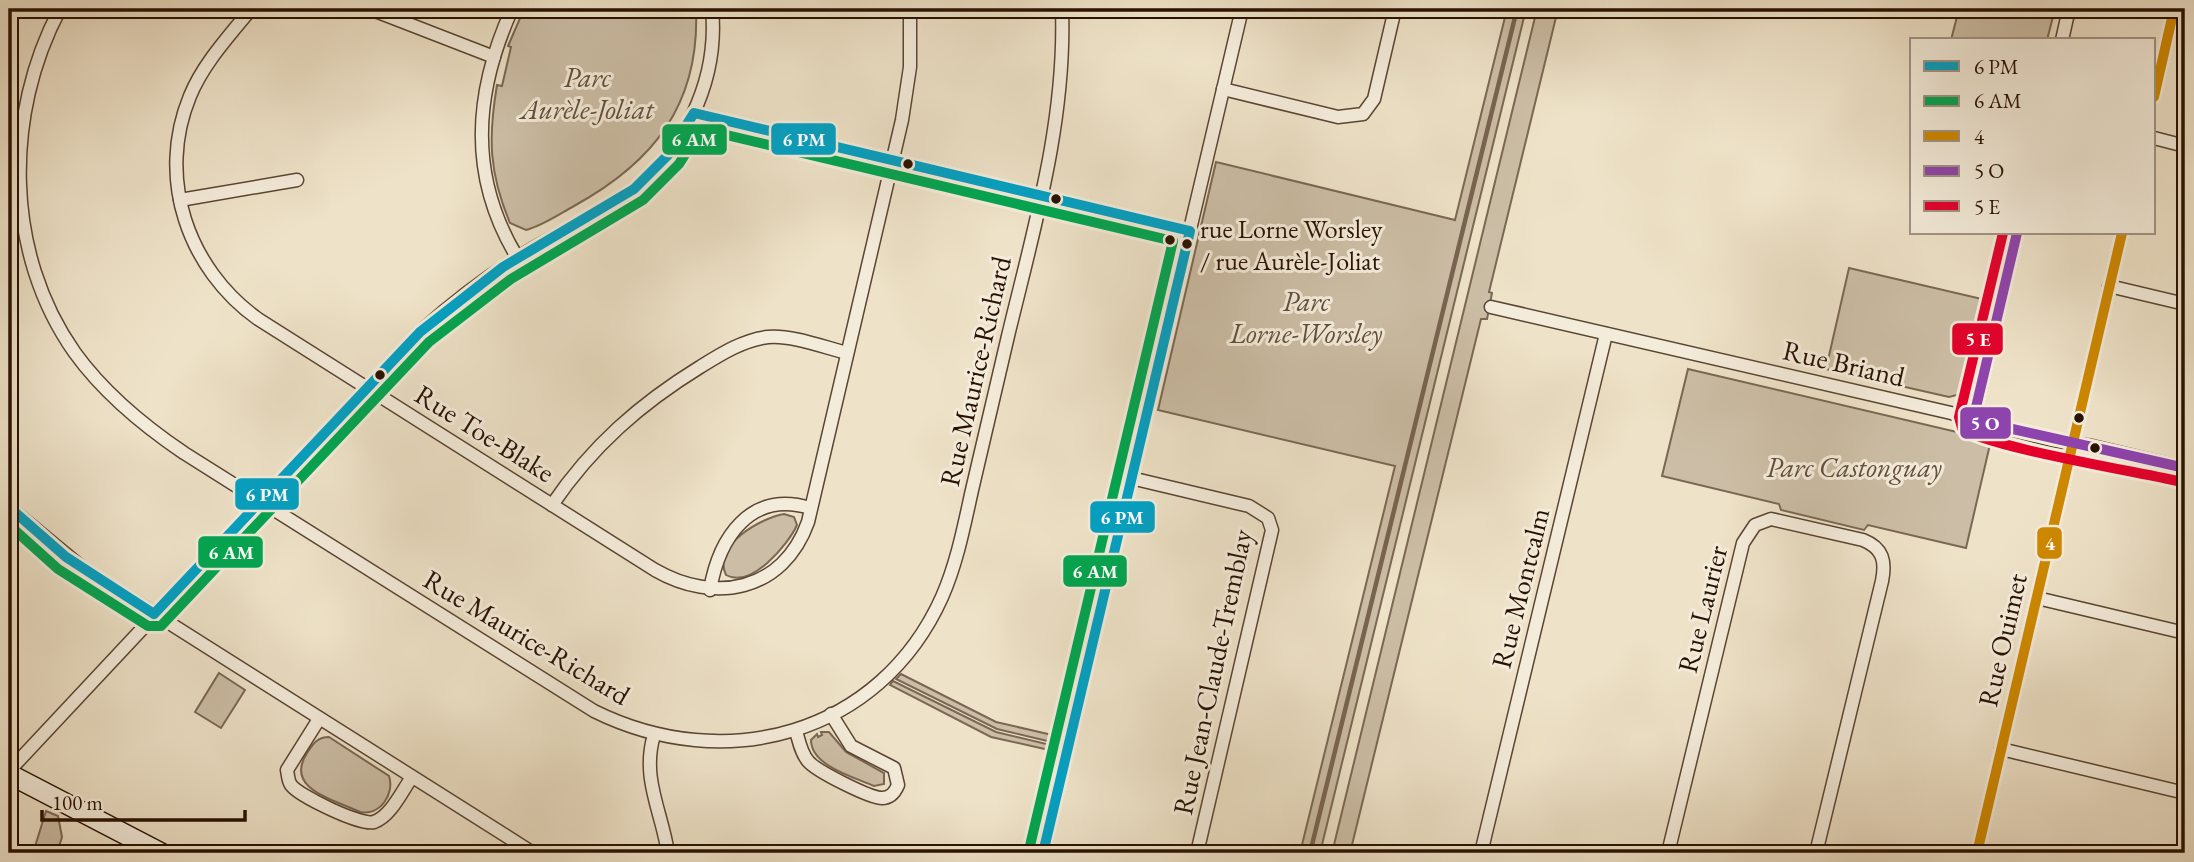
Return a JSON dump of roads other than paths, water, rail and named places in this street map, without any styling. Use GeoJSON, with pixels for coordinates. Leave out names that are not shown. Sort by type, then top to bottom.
{"type":"FeatureCollection","features":[{"type":"Feature","properties":{"kind":"main road"},"geometry":{"type":"LineString","coordinates":[[9,772],[161,853]]}},
{"type":"Feature","properties":{"kind":"street","name":"Rue Maurice-Richard"},"geometry":{"type":"LineString","coordinates":[[60,9],[43,43],[31,79],[19,151],[24,222],[48,303],[75,352],[125,407],[161,437],[258,502],[594,710],[654,735],[699,742],[736,742],[796,731],[831,714],[877,683],[908,652],[934,614],[948,583],[1041,197],[1059,104],[1062,9]]}},
{"type":"Feature","properties":{"kind":"street","name":"Rue Toe-Blake"},"geometry":{"type":"LineString","coordinates":[[251,9],[205,69],[190,96],[176,156],[180,200],[195,247],[210,274],[228,295],[258,319],[365,387],[669,578],[710,590],[744,584],[778,567],[803,536],[893,161],[908,83],[910,9]]}},
{"type":"Feature","properties":{"kind":"street"},"geometry":{"type":"LineString","coordinates":[[370,9],[494,57]]}},
{"type":"Feature","properties":{"kind":"street"},"geometry":{"type":"LineString","coordinates":[[512,9],[494,57],[483,111],[483,170],[494,211],[517,257]]}},
{"type":"Feature","properties":{"kind":"street"},"geometry":{"type":"LineString","coordinates":[[9,772],[365,387],[429,324],[517,257],[634,189],[668,155],[694,113],[709,63],[712,9]]}},
{"type":"Feature","properties":{"kind":"street"},"geometry":{"type":"LineString","coordinates":[[1043,853],[1242,9]]}},
{"type":"Feature","properties":{"kind":"street"},"geometry":{"type":"LineString","coordinates":[[1223,89],[1338,117],[1363,114],[1374,99],[1395,9]]}},
{"type":"Feature","properties":{"kind":"street"},"geometry":{"type":"LineString","coordinates":[[2062,38],[2069,9]]}},
{"type":"Feature","properties":{"kind":"street"},"geometry":{"type":"LineString","coordinates":[[2156,88],[2174,9]]}},
{"type":"Feature","properties":{"kind":"street"},"geometry":{"type":"LineString","coordinates":[[694,113],[1190,231]]}},
{"type":"Feature","properties":{"kind":"street"},"geometry":{"type":"LineString","coordinates":[[2156,139],[2185,146]]}},
{"type":"Feature","properties":{"kind":"street"},"geometry":{"type":"LineString","coordinates":[[180,200],[297,180]]}},
{"type":"Feature","properties":{"kind":"street"},"geometry":{"type":"LineString","coordinates":[[1973,420],[2017,234]]}},
{"type":"Feature","properties":{"kind":"street","name":"Rue Ouimet"},"geometry":{"type":"LineString","coordinates":[[1977,853],[2122,234]]}},
{"type":"Feature","properties":{"kind":"street"},"geometry":{"type":"LineString","coordinates":[[2109,286],[2185,304]]}},
{"type":"Feature","properties":{"kind":"street","name":"Rue Briand"},"geometry":{"type":"LineString","coordinates":[[1491,307],[2185,468]]}},
{"type":"Feature","properties":{"kind":"street","name":"Rue Montcalm"},"geometry":{"type":"LineString","coordinates":[[1481,853],[1606,334]]}},
{"type":"Feature","properties":{"kind":"street"},"geometry":{"type":"LineString","coordinates":[[552,505],[588,457],[633,413],[669,387],[736,347],[773,337],[847,353]]}},
{"type":"Feature","properties":{"kind":"street","name":"Rue Jean-Claude-Tremblay"},"geometry":{"type":"LineString","coordinates":[[1131,478],[1249,506],[1264,514],[1272,530],[1197,853]]}},
{"type":"Feature","properties":{"kind":"street"},"geometry":{"type":"LineString","coordinates":[[710,590],[720,551],[738,524],[757,512],[775,506],[810,508]]}},
{"type":"Feature","properties":{"kind":"street"},"geometry":{"type":"LineString","coordinates":[[9,507],[66,557],[533,853]]}},
{"type":"Feature","properties":{"kind":"street","name":"Rue Laurier"},"geometry":{"type":"LineString","coordinates":[[1668,853],[1743,543],[1755,525],[1771,519],[1863,540],[1875,546],[1883,559],[1882,582],[1816,853]]}},
{"type":"Feature","properties":{"kind":"street"},"geometry":{"type":"LineString","coordinates":[[2036,598],[2185,633]]}},
{"type":"Feature","properties":{"kind":"street"},"geometry":{"type":"LineString","coordinates":[[796,731],[804,756],[811,765],[871,795],[883,798],[892,795],[898,785],[894,768],[851,746],[831,714]]}},
{"type":"Feature","properties":{"kind":"street"},"geometry":{"type":"LineString","coordinates":[[319,719],[287,770],[289,782],[298,791],[355,820],[368,823],[386,814],[412,776]]}},
{"type":"Feature","properties":{"kind":"street"},"geometry":{"type":"LineString","coordinates":[[654,735],[648,763],[649,780],[668,853]]}},
{"type":"Feature","properties":{"kind":"street"},"geometry":{"type":"LineString","coordinates":[[2001,749],[2185,793]]}},
{"type":"Feature","properties":{"kind":"waterway"},"geometry":{"type":"LineString","coordinates":[[1310,853],[1517,9]]}},
{"type":"Feature","properties":{"kind":"place","name":"rue Lorne Worsley / rue Aurèle-Joliat"},"geometry":{"type":"Point","coordinates":[1187,244]}},
{"type":"Feature","properties":{"kind":"park label","name":"Parc Aurèle-Joliat"},"geometry":{"type":"Point","coordinates":[587,93]}},
{"type":"Feature","properties":{"kind":"park label","name":"Parc Lorne-Worsley"},"geometry":{"type":"Point","coordinates":[1306,317]}},
{"type":"Feature","properties":{"kind":"park label","name":"Parc Castonguay"},"geometry":{"type":"Point","coordinates":[1854,467]}}]}
